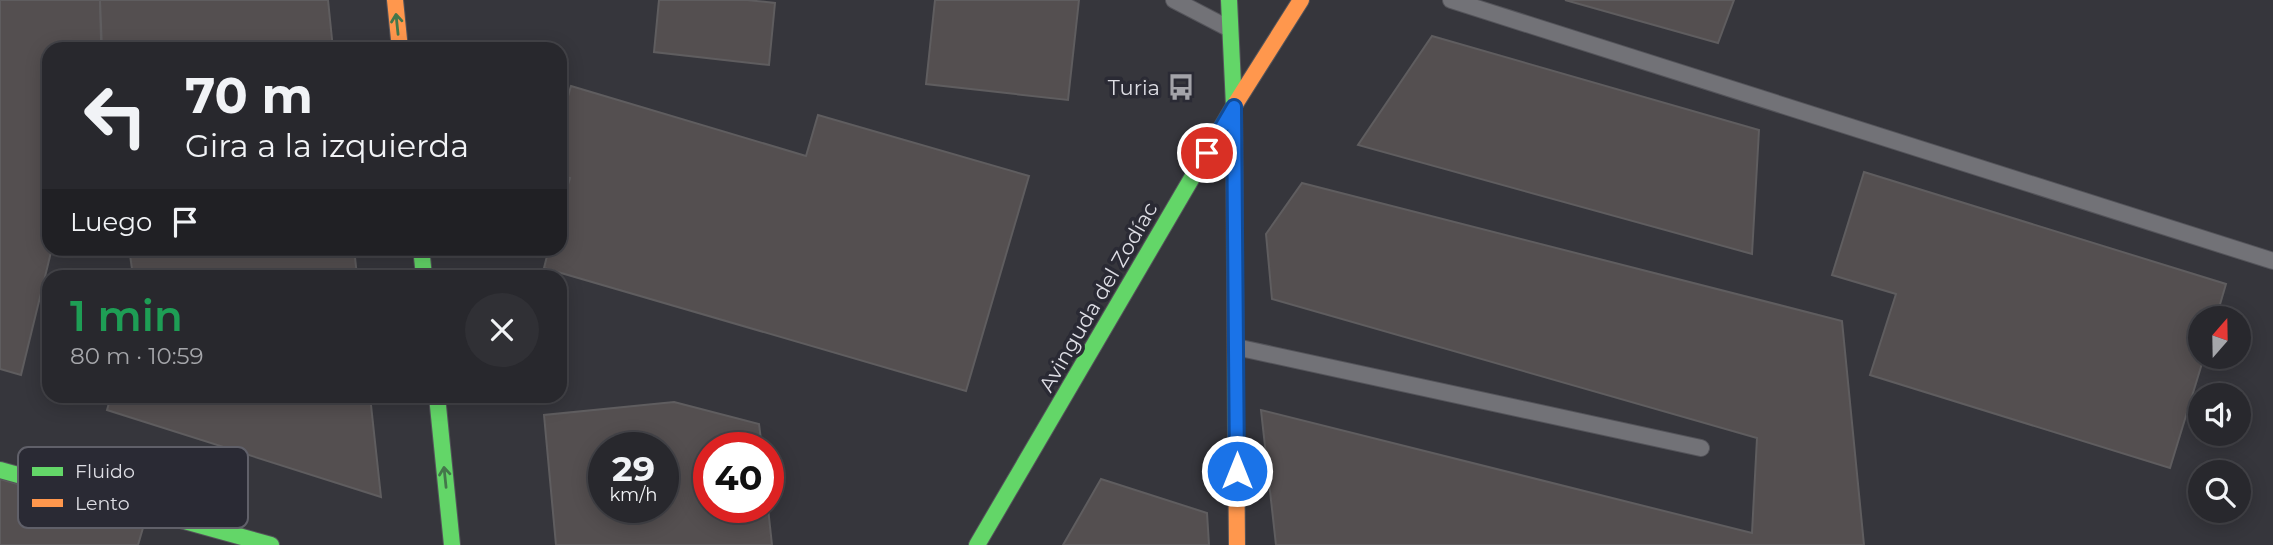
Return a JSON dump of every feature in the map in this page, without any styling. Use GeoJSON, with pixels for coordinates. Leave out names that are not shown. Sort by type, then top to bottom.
{"type":"FeatureCollection","features":[{"type":"Feature","properties":{"kind":"street"},"geometry":{"type":"LineString","coordinates":[[395,0],[399,42]]}},
{"type":"Feature","properties":{"kind":"street"},"geometry":{"type":"LineString","coordinates":[[1229,0],[1234,107],[1237,545]]}},
{"type":"Feature","properties":{"kind":"street","name":"Avinguda del Zodíac"},"geometry":{"type":"LineString","coordinates":[[977,545],[1234,107],[1301,0]]}},
{"type":"Feature","properties":{"kind":"street"},"geometry":{"type":"LineString","coordinates":[[438,403],[452,545]]}},
{"type":"Feature","properties":{"kind":"street"},"geometry":{"type":"LineString","coordinates":[[0,470],[18,475]]}},
{"type":"Feature","properties":{"kind":"street"},"geometry":{"type":"LineString","coordinates":[[210,528],[271,545]]}},
{"type":"Feature","properties":{"kind":"lane"},"geometry":{"type":"LineString","coordinates":[[1174,0],[1230,29]]}},
{"type":"Feature","properties":{"kind":"lane"},"geometry":{"type":"LineString","coordinates":[[1451,0],[2273,261]]}},
{"type":"Feature","properties":{"kind":"lane"},"geometry":{"type":"LineString","coordinates":[[1236,347],[1701,447]]}},
{"type":"Feature","properties":{"kind":"building"},"geometry":{"type":"Polygon","coordinates":[[[0,0],[100,0],[101,42],[42,42],[42,256],[50,256],[47,270],[42,270],[42,289],[21,375],[0,369],[0,0]]]}},
{"type":"Feature","properties":{"kind":"building"},"geometry":{"type":"Polygon","coordinates":[[[100,0],[328,0],[332,42],[102,42],[100,0]]]}},
{"type":"Feature","properties":{"kind":"building"},"geometry":{"type":"Polygon","coordinates":[[[659,0],[747,0],[775,3],[769,65],[654,52],[659,0]]]}},
{"type":"Feature","properties":{"kind":"building"},"geometry":{"type":"Polygon","coordinates":[[[935,0],[1079,0],[1068,100],[926,84],[935,0]]]}},
{"type":"Feature","properties":{"kind":"building"},"geometry":{"type":"Polygon","coordinates":[[[1565,0],[1734,0],[1718,43],[1565,0]]]}},
{"type":"Feature","properties":{"kind":"building"},"geometry":{"type":"Polygon","coordinates":[[[1432,36],[1759,130],[1752,254],[1358,145],[1432,36]]]}},
{"type":"Feature","properties":{"kind":"building"},"geometry":{"type":"Polygon","coordinates":[[[571,86],[806,156],[818,115],[1029,176],[966,391],[567,275],[567,270],[544,268],[547,256],[567,256],[567,188],[570,178],[567,177],[567,100],[571,86]]]}},
{"type":"Feature","properties":{"kind":"building"},"geometry":{"type":"Polygon","coordinates":[[[1864,172],[2226,284],[2220,306],[2188,306],[2188,369],[2200,369],[2196,383],[2188,383],[2188,409],[2170,468],[1870,375],[1896,294],[1832,275],[1864,172]]]}},
{"type":"Feature","properties":{"kind":"building"},"geometry":{"type":"Polygon","coordinates":[[[1302,183],[1842,321],[1864,545],[1276,545],[1261,410],[1752,533],[1757,438],[1272,299],[1266,234],[1302,183]]]}},
{"type":"Feature","properties":{"kind":"building"},"geometry":{"type":"Polygon","coordinates":[[[130,256],[355,256],[356,270],[132,270],[130,256]]]}},
{"type":"Feature","properties":{"kind":"building"},"geometry":{"type":"Polygon","coordinates":[[[674,402],[759,424],[760,432],[693,432],[693,523],[770,523],[772,545],[556,545],[544,415],[674,402]]]}},
{"type":"Feature","properties":{"kind":"building"},"geometry":{"type":"Polygon","coordinates":[[[109,403],[371,403],[381,497],[248,455],[248,447],[224,447],[107,410],[109,403]]]}},
{"type":"Feature","properties":{"kind":"building"},"geometry":{"type":"Polygon","coordinates":[[[0,479],[18,484],[18,528],[143,528],[138,545],[0,545],[0,479]]]}},
{"type":"Feature","properties":{"kind":"building"},"geometry":{"type":"Polygon","coordinates":[[[1101,479],[1207,513],[1209,545],[1063,545],[1101,479]]]}},
{"type":"Feature","properties":{"kind":"traffic: fast"},"geometry":{"type":"LineString","coordinates":[[1229,0],[1234,106],[1236,440]]}},
{"type":"Feature","properties":{"kind":"traffic: fast"},"geometry":{"type":"LineString","coordinates":[[977,545],[1234,106]]}},
{"type":"Feature","properties":{"kind":"traffic: fast"},"geometry":{"type":"LineString","coordinates":[[422,256],[423,270]]}},
{"type":"Feature","properties":{"kind":"traffic: fast"},"geometry":{"type":"LineString","coordinates":[[438,403],[452,545]]}},
{"type":"Feature","properties":{"kind":"traffic: fast"},"geometry":{"type":"LineString","coordinates":[[0,470],[18,475]]}},
{"type":"Feature","properties":{"kind":"traffic: fast"},"geometry":{"type":"LineString","coordinates":[[210,528],[271,545]]}},
{"type":"Feature","properties":{"kind":"traffic: slow"},"geometry":{"type":"LineString","coordinates":[[395,0],[399,42]]}},
{"type":"Feature","properties":{"kind":"traffic: slow"},"geometry":{"type":"LineString","coordinates":[[1234,106],[1301,0]]}},
{"type":"Feature","properties":{"kind":"traffic: slow"},"geometry":{"type":"LineString","coordinates":[[1236,440],[1237,545]]}},
{"type":"Feature","properties":{"kind":"place","name":"Turia"},"geometry":{"type":"Point","coordinates":[1181,87]}},
{"type":"Feature","properties":{"kind":"route"},"geometry":{"type":"LineString","coordinates":[[1207,153],[1234,107],[1237,471]]}}]}
